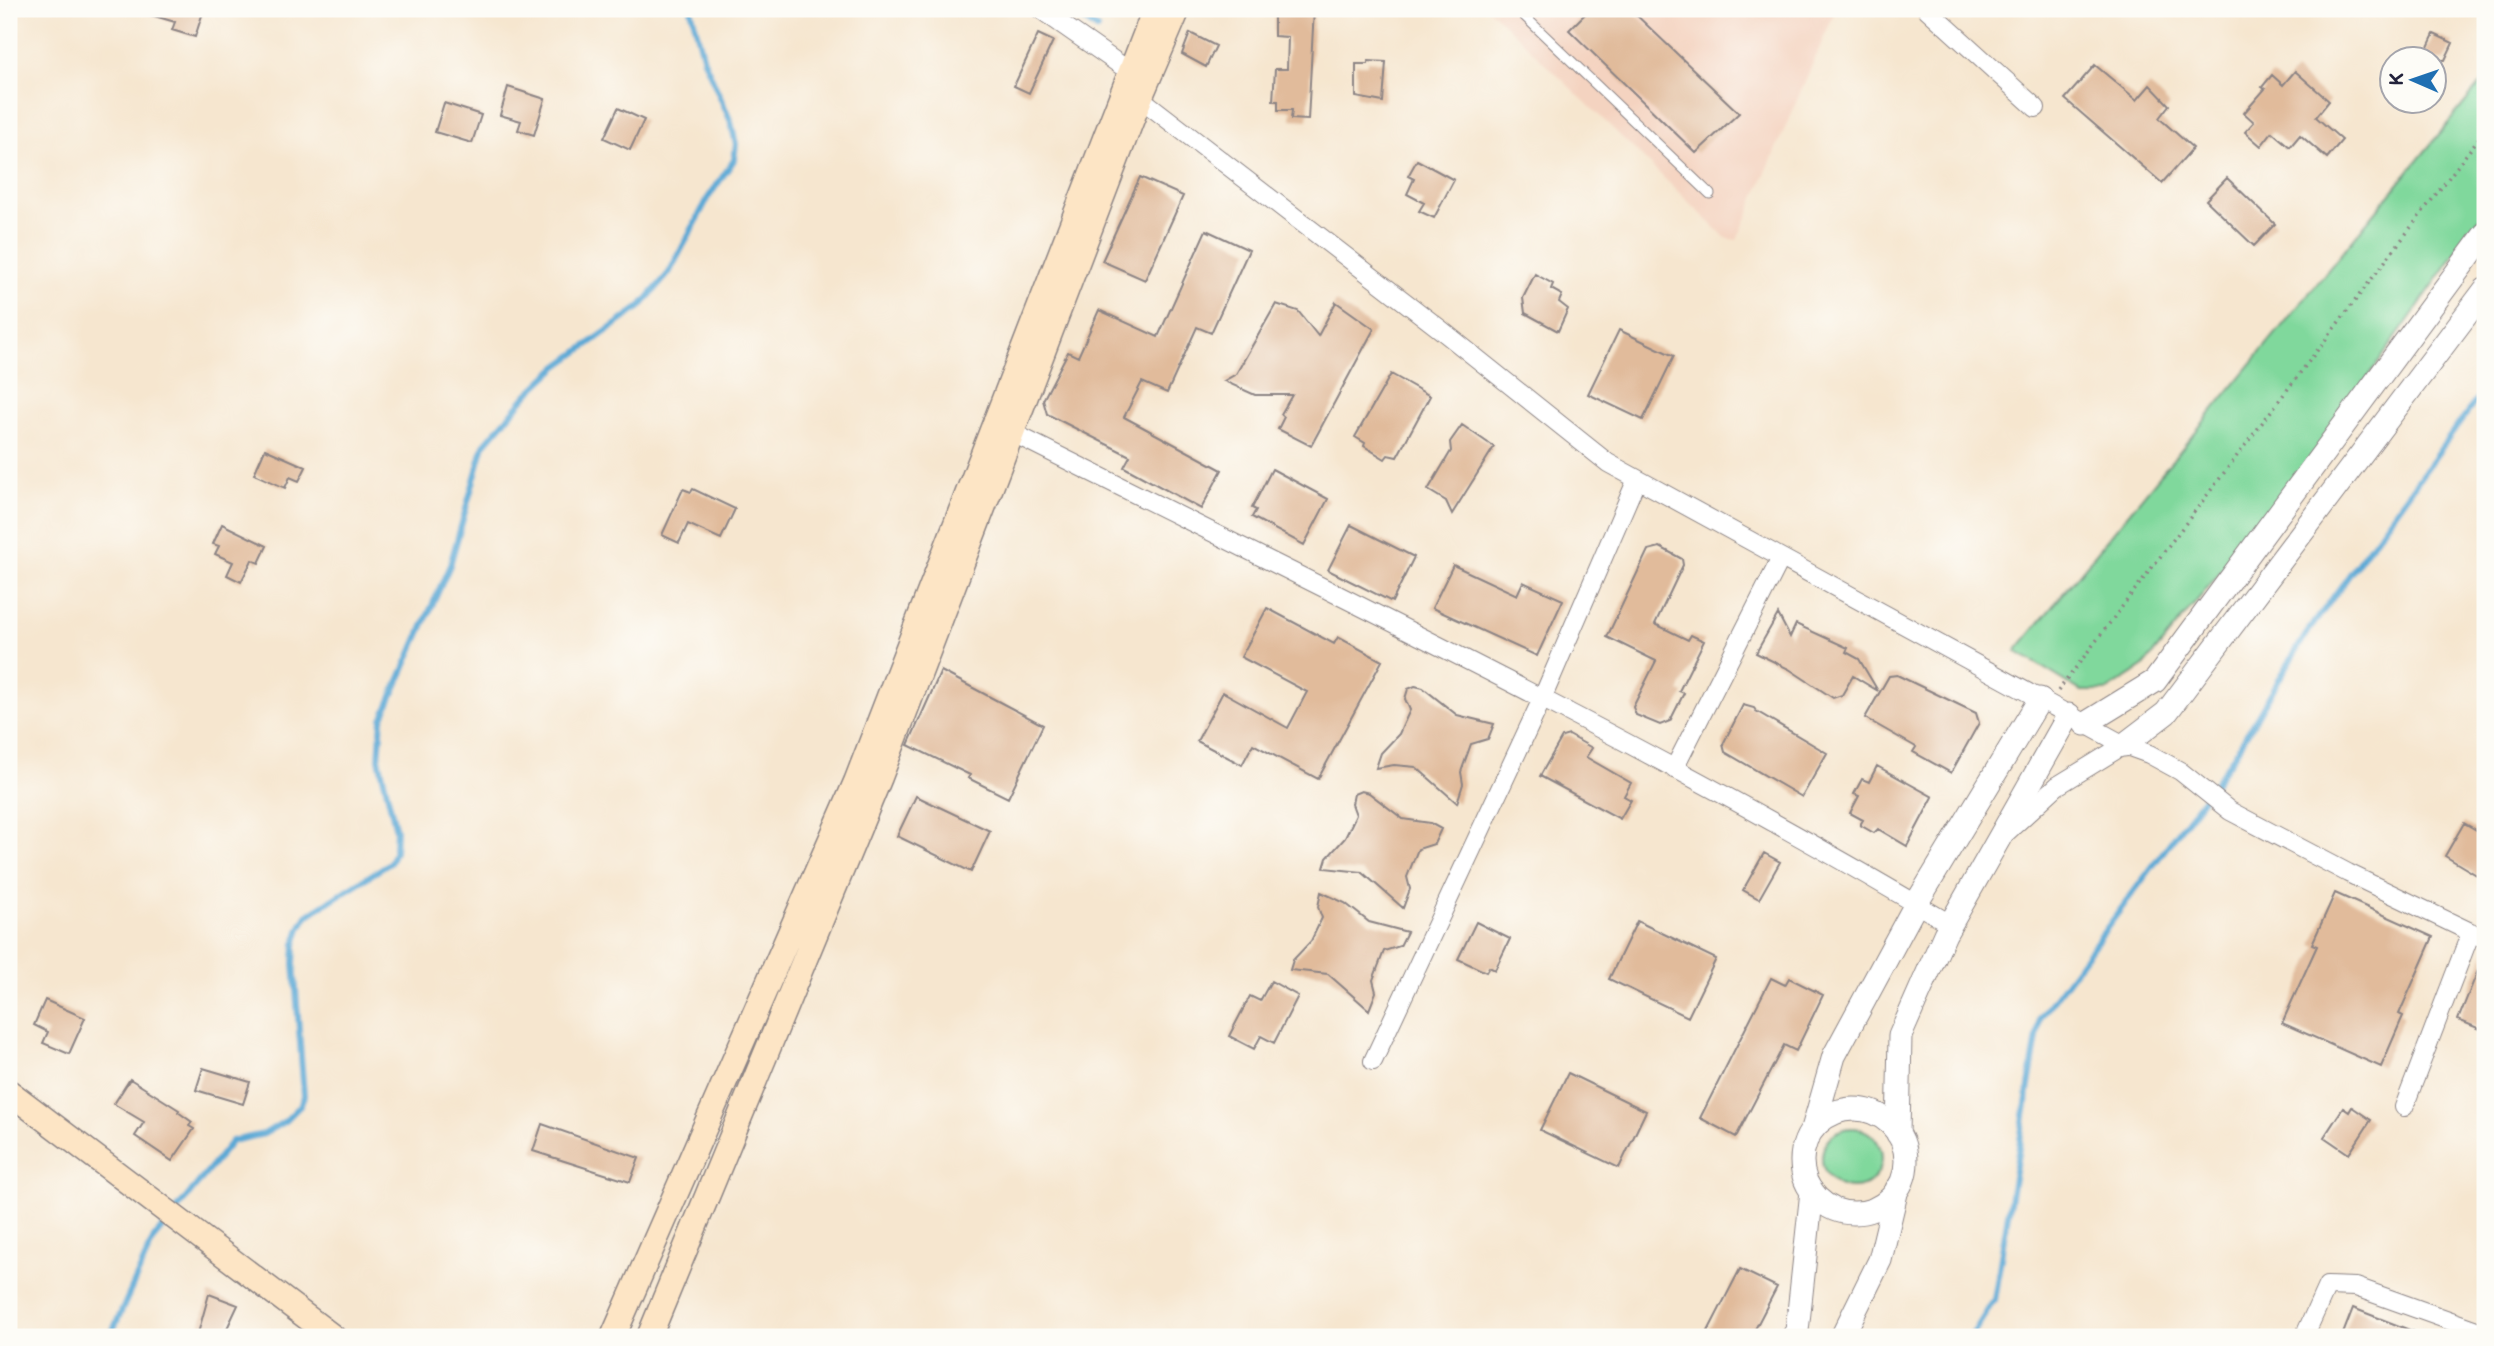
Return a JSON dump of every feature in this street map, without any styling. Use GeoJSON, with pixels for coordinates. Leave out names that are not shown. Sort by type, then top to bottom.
{"type":"FeatureCollection","features":[{"type":"Feature","properties":{"kind":"main road"},"geometry":{"type":"LineString","coordinates":[[613,1337],[856,782],[1155,9]]}},
{"type":"Feature","properties":{"kind":"main road"},"geometry":{"type":"LineString","coordinates":[[649,1337],[880,777],[1140,98],[1178,9]]}},
{"type":"Feature","properties":{"kind":"main road"},"geometry":{"type":"LineString","coordinates":[[9,1092],[333,1337]]}},
{"type":"Feature","properties":{"kind":"street"},"geometry":{"type":"LineString","coordinates":[[1040,9],[1129,71],[1140,98],[1440,329],[1608,463],[2124,745],[2149,754],[2180,771],[2230,811],[2348,873],[2478,935],[2404,1107]]}},
{"type":"Feature","properties":{"kind":"street"},"geometry":{"type":"LineString","coordinates":[[1927,9],[2036,108]]}},
{"type":"Feature","properties":{"kind":"street"},"geometry":{"type":"LineString","coordinates":[[1897,1189],[1874,1209],[1860,1212],[1831,1207],[1812,1191],[1802,1168],[1803,1154],[1834,1056],[1916,904],[2061,711],[2155,681],[2414,334],[2485,233]]}},
{"type":"Feature","properties":{"kind":"street"},"geometry":{"type":"LineString","coordinates":[[1997,842],[2057,786],[2124,745],[2166,713],[2485,290]]}},
{"type":"Feature","properties":{"kind":"street"},"geometry":{"type":"LineString","coordinates":[[1013,433],[1542,699],[1806,839],[1950,924]]}},
{"type":"Feature","properties":{"kind":"street"},"geometry":{"type":"LineString","coordinates":[[1373,1061],[1542,699],[1637,479]]}},
{"type":"Feature","properties":{"kind":"street"},"geometry":{"type":"LineString","coordinates":[[1674,769],[1781,558]]}},
{"type":"Feature","properties":{"kind":"street"},"geometry":{"type":"LineString","coordinates":[[1842,1337],[1880,1260],[1906,1161],[1898,1133],[1900,1037],[1950,924],[1997,842],[2061,711]]}},
{"type":"Feature","properties":{"kind":"street"},"geometry":{"type":"LineString","coordinates":[[1813,1129],[1835,1112],[1864,1110],[1878,1115],[1898,1133]]}},
{"type":"Feature","properties":{"kind":"street"},"geometry":{"type":"LineString","coordinates":[[1793,1337],[1797,1331],[1812,1191]]}},
{"type":"Feature","properties":{"kind":"street"},"geometry":{"type":"LineString","coordinates":[[2305,1337],[2327,1286],[2356,1287],[2481,1333]]}},
{"type":"Feature","properties":{"kind":"lane"},"geometry":{"type":"LineString","coordinates":[[1517,9],[1710,194]]}},
{"type":"Feature","properties":{"kind":"path"},"geometry":{"type":"LineString","coordinates":[[2061,711],[2072,670],[2485,130]]}},
{"type":"Feature","properties":{"kind":"shaded area"},"geometry":{"type":"Polygon","coordinates":[[[1489,9],[1836,9],[1737,240],[1726,238],[1489,9]]]}},
{"type":"Feature","properties":{"kind":"green space"},"geometry":{"type":"Polygon","coordinates":[[[2485,78],[2485,211],[2301,473],[2143,667],[2106,691],[2081,691],[2016,651],[2485,78]]]}},
{"type":"Feature","properties":{"kind":"green space"},"geometry":{"type":"Polygon","coordinates":[[[1852,1128],[1869,1133],[1877,1141],[1882,1158],[1877,1175],[1869,1183],[1852,1188],[1835,1183],[1827,1175],[1822,1158],[1827,1141],[1835,1133],[1852,1128]]]}},
{"type":"Feature","properties":{"kind":"building"},"geometry":{"type":"Polygon","coordinates":[[[144,9],[204,9],[195,37],[172,30],[175,22],[144,13],[144,9]]]}},
{"type":"Feature","properties":{"kind":"building"},"geometry":{"type":"Polygon","coordinates":[[[1274,9],[1314,9],[1308,120],[1291,119],[1292,110],[1278,110],[1278,101],[1273,101],[1275,69],[1287,69],[1288,37],[1274,36],[1274,9]]]}},
{"type":"Feature","properties":{"kind":"building"},"geometry":{"type":"Polygon","coordinates":[[[1590,9],[1630,9],[1739,113],[1696,153],[1569,30],[1590,9]]]}},
{"type":"Feature","properties":{"kind":"building"},"geometry":{"type":"Polygon","coordinates":[[[1190,33],[1216,46],[1206,67],[1182,54],[1190,33]]]}},
{"type":"Feature","properties":{"kind":"building"},"geometry":{"type":"Polygon","coordinates":[[[1038,34],[1053,41],[1029,93],[1014,86],[1038,34]]]}},
{"type":"Feature","properties":{"kind":"building"},"geometry":{"type":"Polygon","coordinates":[[[2434,34],[2453,43],[2448,54],[2448,46],[2428,46],[2434,34]]]}},
{"type":"Feature","properties":{"kind":"building"},"geometry":{"type":"Polygon","coordinates":[[[1368,61],[1386,62],[1383,102],[1356,97],[1356,64],[1368,64],[1368,61]]]}},
{"type":"Feature","properties":{"kind":"building"},"geometry":{"type":"Polygon","coordinates":[[[2095,65],[2137,100],[2150,85],[2169,105],[2159,118],[2193,148],[2162,183],[2065,99],[2095,65]]]}},
{"type":"Feature","properties":{"kind":"building"},"geometry":{"type":"Polygon","coordinates":[[[2295,71],[2329,101],[2316,117],[2342,140],[2327,158],[2300,135],[2290,147],[2272,132],[2261,146],[2245,132],[2254,122],[2244,113],[2265,89],[2262,87],[2272,75],[2283,85],[2295,71]]]}},
{"type":"Feature","properties":{"kind":"building"},"geometry":{"type":"Polygon","coordinates":[[[508,87],[545,99],[534,135],[518,130],[521,121],[500,115],[508,87]]]}},
{"type":"Feature","properties":{"kind":"building"},"geometry":{"type":"Polygon","coordinates":[[[444,103],[481,115],[472,143],[435,132],[444,103]]]}},
{"type":"Feature","properties":{"kind":"building"},"geometry":{"type":"Polygon","coordinates":[[[618,108],[644,120],[630,150],[604,138],[618,108]]]}},
{"type":"Feature","properties":{"kind":"building"},"geometry":{"type":"Polygon","coordinates":[[[1417,160],[1454,180],[1434,218],[1419,211],[1424,203],[1407,194],[1414,179],[1408,176],[1417,160]]]}},
{"type":"Feature","properties":{"kind":"building"},"geometry":{"type":"Polygon","coordinates":[[[1140,177],[1183,196],[1145,280],[1102,261],[1140,177]]]}},
{"type":"Feature","properties":{"kind":"building"},"geometry":{"type":"Polygon","coordinates":[[[2227,178],[2275,224],[2254,246],[2206,200],[2227,178]]]}},
{"type":"Feature","properties":{"kind":"building"},"geometry":{"type":"Polygon","coordinates":[[[1206,230],[1249,250],[1211,333],[1197,327],[1167,393],[1142,382],[1124,417],[1222,470],[1201,509],[1124,467],[1130,456],[1047,414],[1043,400],[1068,352],[1078,357],[1099,310],[1158,337],[1206,230]]]}},
{"type":"Feature","properties":{"kind":"building"},"geometry":{"type":"Polygon","coordinates":[[[1535,274],[1553,284],[1551,289],[1562,295],[1559,302],[1568,309],[1558,331],[1525,313],[1523,298],[1535,274]]]}},
{"type":"Feature","properties":{"kind":"building"},"geometry":{"type":"Polygon","coordinates":[[[1336,302],[1374,329],[1311,446],[1278,429],[1284,417],[1281,414],[1292,395],[1255,395],[1224,381],[1236,374],[1276,304],[1298,311],[1318,336],[1336,302]]]}},
{"type":"Feature","properties":{"kind":"building"},"geometry":{"type":"Polygon","coordinates":[[[1619,330],[1674,356],[1643,420],[1588,394],[1619,330]]]}},
{"type":"Feature","properties":{"kind":"building"},"geometry":{"type":"Polygon","coordinates":[[[1391,374],[1430,396],[1397,457],[1388,455],[1385,459],[1355,437],[1391,374]]]}},
{"type":"Feature","properties":{"kind":"building"},"geometry":{"type":"Polygon","coordinates":[[[1462,425],[1494,447],[1452,514],[1446,501],[1428,490],[1451,451],[1450,442],[1462,425]]]}},
{"type":"Feature","properties":{"kind":"building"},"geometry":{"type":"Polygon","coordinates":[[[265,449],[306,467],[299,481],[290,477],[285,488],[254,474],[265,449]]]}},
{"type":"Feature","properties":{"kind":"building"},"geometry":{"type":"Polygon","coordinates":[[[1272,469],[1328,499],[1304,545],[1252,517],[1256,510],[1252,508],[1272,469]]]}},
{"type":"Feature","properties":{"kind":"building"},"geometry":{"type":"Polygon","coordinates":[[[683,489],[691,492],[693,489],[735,509],[721,539],[688,524],[679,543],[662,535],[683,489]]]}},
{"type":"Feature","properties":{"kind":"building"},"geometry":{"type":"Polygon","coordinates":[[[222,524],[267,546],[259,563],[252,560],[241,582],[227,575],[233,562],[215,554],[219,546],[213,544],[222,524]]]}},
{"type":"Feature","properties":{"kind":"building"},"geometry":{"type":"Polygon","coordinates":[[[1351,525],[1414,557],[1392,602],[1328,570],[1351,525]]]}},
{"type":"Feature","properties":{"kind":"building"},"geometry":{"type":"Polygon","coordinates":[[[1660,547],[1682,559],[1683,565],[1655,624],[1688,640],[1691,635],[1704,641],[1679,691],[1684,693],[1670,721],[1660,725],[1636,715],[1633,707],[1656,661],[1607,637],[1648,550],[1660,547]]]}},
{"type":"Feature","properties":{"kind":"building"},"geometry":{"type":"Polygon","coordinates":[[[1453,565],[1517,595],[1523,582],[1563,600],[1537,656],[1432,608],[1453,565]]]}},
{"type":"Feature","properties":{"kind":"building"},"geometry":{"type":"Polygon","coordinates":[[[1267,608],[1334,644],[1338,637],[1382,661],[1318,779],[1253,744],[1242,765],[1197,741],[1223,692],[1288,728],[1307,692],[1241,657],[1267,608]]]}},
{"type":"Feature","properties":{"kind":"building"},"geometry":{"type":"Polygon","coordinates":[[[1778,614],[1790,637],[1796,624],[1848,648],[1846,652],[1859,659],[1878,691],[1853,676],[1842,695],[1833,698],[1789,669],[1756,653],[1778,614]]]}},
{"type":"Feature","properties":{"kind":"building"},"geometry":{"type":"Polygon","coordinates":[[[941,671],[1043,725],[1008,798],[968,778],[970,775],[908,745],[941,671]]]}},
{"type":"Feature","properties":{"kind":"building"},"geometry":{"type":"Polygon","coordinates":[[[1897,675],[1976,713],[1979,723],[1951,773],[1913,752],[1916,747],[1865,718],[1889,676],[1897,675]]]}},
{"type":"Feature","properties":{"kind":"building"},"geometry":{"type":"Polygon","coordinates":[[[1415,686],[1423,688],[1457,715],[1494,724],[1488,739],[1471,744],[1461,772],[1463,784],[1457,803],[1416,767],[1394,765],[1376,768],[1381,753],[1399,734],[1410,710],[1405,699],[1408,689],[1415,686]]]}},
{"type":"Feature","properties":{"kind":"building"},"geometry":{"type":"Polygon","coordinates":[[[1743,705],[1754,708],[1827,753],[1802,797],[1725,752],[1723,744],[1743,705]]]}},
{"type":"Feature","properties":{"kind":"building"},"geometry":{"type":"Polygon","coordinates":[[[1569,735],[1592,748],[1586,757],[1631,783],[1624,796],[1631,800],[1620,819],[1540,776],[1562,737],[1569,735]]]}},
{"type":"Feature","properties":{"kind":"building"},"geometry":{"type":"Polygon","coordinates":[[[1877,766],[1933,797],[1907,846],[1878,829],[1874,833],[1860,825],[1863,820],[1850,813],[1859,796],[1854,794],[1862,779],[1869,782],[1877,766]]]}},
{"type":"Feature","properties":{"kind":"building"},"geometry":{"type":"Polygon","coordinates":[[[1361,791],[1369,793],[1403,819],[1430,823],[1441,829],[1434,844],[1418,849],[1407,877],[1410,889],[1403,908],[1362,872],[1324,868],[1327,858],[1345,838],[1356,815],[1352,804],[1354,794],[1361,791]]]}},
{"type":"Feature","properties":{"kind":"building"},"geometry":{"type":"Polygon","coordinates":[[[916,796],[990,831],[971,872],[897,836],[916,796]]]}},
{"type":"Feature","properties":{"kind":"building"},"geometry":{"type":"Polygon","coordinates":[[[2464,823],[2485,835],[2485,880],[2445,856],[2464,823]]]}},
{"type":"Feature","properties":{"kind":"building"},"geometry":{"type":"Polygon","coordinates":[[[1764,853],[1780,862],[1759,899],[1743,890],[1764,853]]]}},
{"type":"Feature","properties":{"kind":"building"},"geometry":{"type":"Polygon","coordinates":[[[1321,892],[1345,903],[1369,922],[1407,932],[1400,946],[1384,951],[1373,980],[1376,992],[1369,1010],[1328,974],[1290,970],[1293,960],[1311,941],[1322,918],[1318,907],[1321,892]]]}},
{"type":"Feature","properties":{"kind":"building"},"geometry":{"type":"Polygon","coordinates":[[[2335,893],[2433,937],[2399,1014],[2403,1016],[2381,1067],[2282,1023],[2317,946],[2312,944],[2335,893]]]}},
{"type":"Feature","properties":{"kind":"building"},"geometry":{"type":"Polygon","coordinates":[[[1637,921],[1716,959],[1688,1017],[1609,979],[1637,921]]]}},
{"type":"Feature","properties":{"kind":"building"},"geometry":{"type":"Polygon","coordinates":[[[1476,922],[1510,939],[1495,970],[1489,967],[1486,972],[1458,959],[1476,922]]]}},
{"type":"Feature","properties":{"kind":"building"},"geometry":{"type":"Polygon","coordinates":[[[2485,953],[2485,1031],[2458,1020],[2485,953]]]}},
{"type":"Feature","properties":{"kind":"building"},"geometry":{"type":"Polygon","coordinates":[[[1771,978],[1785,985],[1789,978],[1823,995],[1796,1051],[1784,1045],[1736,1137],[1700,1118],[1771,978]]]}},
{"type":"Feature","properties":{"kind":"building"},"geometry":{"type":"Polygon","coordinates":[[[1271,981],[1298,996],[1274,1043],[1261,1036],[1254,1049],[1229,1036],[1250,996],[1260,1001],[1271,981]]]}},
{"type":"Feature","properties":{"kind":"building"},"geometry":{"type":"Polygon","coordinates":[[[45,1000],[85,1018],[69,1054],[43,1043],[48,1032],[34,1025],[45,1000]]]}},
{"type":"Feature","properties":{"kind":"building"},"geometry":{"type":"Polygon","coordinates":[[[203,1068],[250,1082],[243,1104],[196,1090],[203,1068]]]}},
{"type":"Feature","properties":{"kind":"building"},"geometry":{"type":"Polygon","coordinates":[[[1568,1073],[1646,1111],[1619,1168],[1540,1130],[1568,1073]]]}},
{"type":"Feature","properties":{"kind":"building"},"geometry":{"type":"Polygon","coordinates":[[[130,1079],[179,1110],[178,1112],[192,1122],[189,1126],[194,1129],[172,1161],[135,1136],[144,1122],[114,1104],[130,1079]]]}},
{"type":"Feature","properties":{"kind":"building"},"geometry":{"type":"Polygon","coordinates":[[[2352,1107],[2371,1120],[2349,1154],[2324,1137],[2343,1108],[2349,1112],[2352,1107]]]}},
{"type":"Feature","properties":{"kind":"building"},"geometry":{"type":"Polygon","coordinates":[[[542,1124],[639,1158],[630,1182],[533,1151],[542,1124]]]}},
{"type":"Feature","properties":{"kind":"building"},"geometry":{"type":"Polygon","coordinates":[[[1740,1269],[1777,1287],[1751,1337],[1705,1337],[1740,1269]]]}},
{"type":"Feature","properties":{"kind":"building"},"geometry":{"type":"Polygon","coordinates":[[[209,1294],[238,1305],[223,1337],[197,1337],[209,1294]]]}},
{"type":"Feature","properties":{"kind":"building"},"geometry":{"type":"Polygon","coordinates":[[[2353,1308],[2425,1337],[2352,1337],[2343,1334],[2353,1308]]]}},
{"type":"Feature","properties":{"kind":"waterway"},"geometry":{"type":"LineString","coordinates":[[175,1212],[232,1141],[264,1134],[285,1121],[300,1106],[304,1096],[294,963],[295,944],[307,916],[390,863],[395,851],[396,830],[379,759],[382,719],[450,565],[484,445],[527,395],[557,367],[640,307],[669,273],[708,198],[734,160],[736,144],[731,122],[704,60],[691,9]]}},
{"type":"Feature","properties":{"kind":"waterway"},"geometry":{"type":"LineString","coordinates":[[1070,9],[1097,29]]}},
{"type":"Feature","properties":{"kind":"waterway"},"geometry":{"type":"LineString","coordinates":[[1971,1337],[1994,1300],[2040,1018],[2230,762],[2305,636],[2485,388]]}},
{"type":"Feature","properties":{"kind":"waterway"},"geometry":{"type":"LineString","coordinates":[[110,1337],[154,1238],[168,1221]]}}]}
